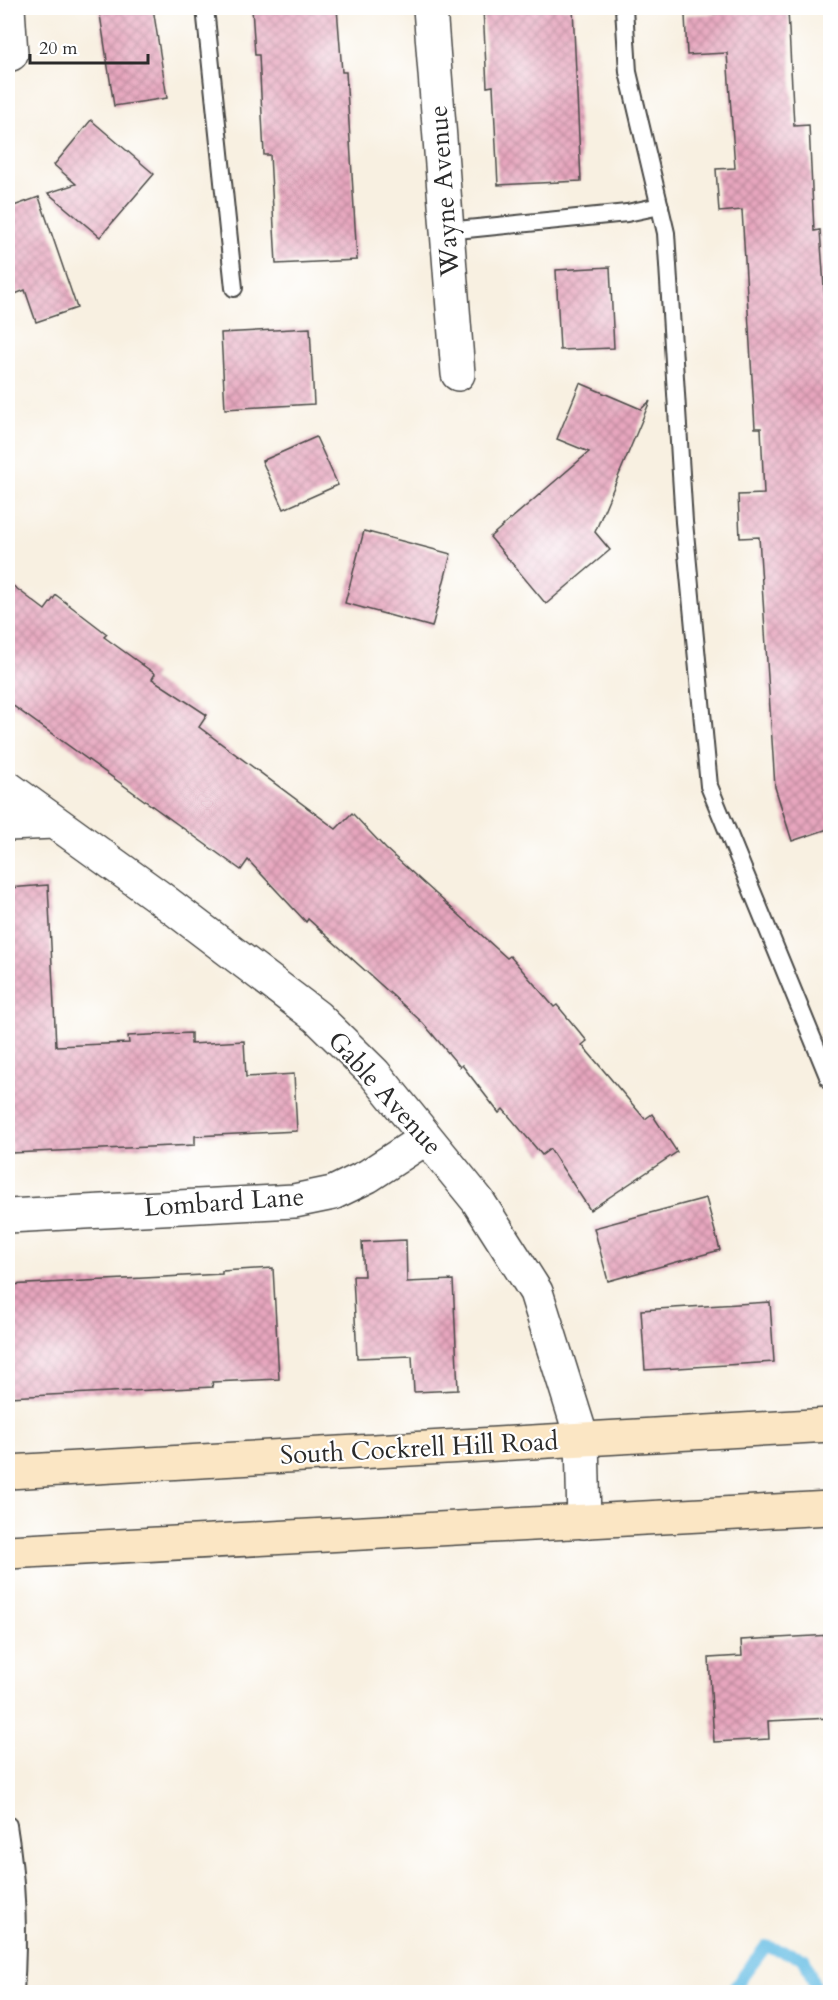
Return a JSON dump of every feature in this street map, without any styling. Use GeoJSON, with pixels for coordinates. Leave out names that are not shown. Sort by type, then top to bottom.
{"type":"FeatureCollection","features":[{"type":"Feature","properties":{"kind":"main road","name":"South Cockrell Hill Road"},"geometry":{"type":"LineString","coordinates":[[8,1472],[831,1425]]}},
{"type":"Feature","properties":{"kind":"main road"},"geometry":{"type":"LineString","coordinates":[[8,1552],[831,1508]]}},
{"type":"Feature","properties":{"kind":"street"},"geometry":{"type":"LineString","coordinates":[[8,8],[11,54]]}},
{"type":"Feature","properties":{"kind":"street","name":"Wayne Avenue"},"geometry":{"type":"LineString","coordinates":[[430,8],[458,374]]}},
{"type":"Feature","properties":{"kind":"street","name":"Gable Avenue"},"geometry":{"type":"LineString","coordinates":[[8,788],[317,1017],[374,1073],[478,1201],[536,1292],[582,1439],[584,1522]]}},
{"type":"Feature","properties":{"kind":"street"},"geometry":{"type":"LineString","coordinates":[[8,824],[54,822]]}},
{"type":"Feature","properties":{"kind":"street","name":"Lombard Lane"},"geometry":{"type":"LineString","coordinates":[[8,1216],[294,1201],[333,1193],[368,1176],[426,1138]]}},
{"type":"Feature","properties":{"kind":"lane"},"geometry":{"type":"LineString","coordinates":[[205,8],[234,288]]}},
{"type":"Feature","properties":{"kind":"lane"},"geometry":{"type":"LineString","coordinates":[[624,8],[628,72],[666,233],[684,522],[709,786],[831,1081]]}},
{"type":"Feature","properties":{"kind":"lane"},"geometry":{"type":"LineString","coordinates":[[447,231],[627,213],[660,206]]}},
{"type":"Feature","properties":{"kind":"lane"},"geometry":{"type":"LineString","coordinates":[[8,1825],[19,1947],[15,1992]]}},
{"type":"Feature","properties":{"kind":"building"},"geometry":{"type":"Polygon","coordinates":[[[99,8],[153,8],[167,98],[114,106],[99,8]]]}},
{"type":"Feature","properties":{"kind":"building"},"geometry":{"type":"Polygon","coordinates":[[[252,8],[337,8],[342,72],[346,72],[357,260],[276,264],[270,155],[264,155],[259,55],[255,55],[252,8]]]}},
{"type":"Feature","properties":{"kind":"building"},"geometry":{"type":"Polygon","coordinates":[[[483,8],[573,8],[581,181],[498,185],[493,86],[487,87],[483,8]]]}},
{"type":"Feature","properties":{"kind":"building"},"geometry":{"type":"Polygon","coordinates":[[[788,10],[794,126],[809,125],[814,231],[820,230],[831,386],[831,828],[792,841],[775,787],[759,537],[740,538],[738,495],[764,494],[761,428],[755,428],[742,210],[719,212],[716,169],[735,168],[727,53],[687,55],[685,15],[788,10]]]}},
{"type":"Feature","properties":{"kind":"building"},"geometry":{"type":"Polygon","coordinates":[[[91,120],[154,174],[100,237],[48,193],[76,184],[54,165],[91,120]]]}},
{"type":"Feature","properties":{"kind":"building"},"geometry":{"type":"Polygon","coordinates":[[[39,197],[77,308],[36,322],[25,290],[8,297],[8,208],[39,197]]]}},
{"type":"Feature","properties":{"kind":"building"},"geometry":{"type":"Polygon","coordinates":[[[610,267],[614,348],[560,350],[556,270],[610,267]]]}},
{"type":"Feature","properties":{"kind":"building"},"geometry":{"type":"Polygon","coordinates":[[[310,328],[314,404],[225,409],[221,333],[310,328]]]}},
{"type":"Feature","properties":{"kind":"building"},"geometry":{"type":"Polygon","coordinates":[[[580,383],[641,409],[650,401],[595,532],[610,550],[546,604],[490,537],[589,452],[557,439],[580,383]]]}},
{"type":"Feature","properties":{"kind":"building"},"geometry":{"type":"Polygon","coordinates":[[[316,437],[338,485],[284,509],[262,461],[316,437]]]}},
{"type":"Feature","properties":{"kind":"building"},"geometry":{"type":"Polygon","coordinates":[[[364,531],[451,554],[432,627],[345,603],[364,531]]]}},
{"type":"Feature","properties":{"kind":"building"},"geometry":{"type":"Polygon","coordinates":[[[8,582],[45,610],[56,595],[107,634],[104,637],[155,674],[152,679],[207,715],[199,727],[336,829],[352,813],[386,849],[507,958],[510,956],[554,1007],[557,1005],[587,1041],[582,1045],[645,1119],[652,1114],[677,1152],[590,1210],[550,1149],[542,1155],[503,1109],[499,1113],[462,1065],[460,1067],[423,1023],[308,919],[306,922],[248,860],[241,870],[8,702],[8,582]]]}},
{"type":"Feature","properties":{"kind":"building"},"geometry":{"type":"Polygon","coordinates":[[[48,885],[56,1046],[129,1043],[128,1036],[191,1033],[191,1044],[244,1041],[246,1077],[294,1074],[297,1131],[195,1136],[195,1145],[11,1153],[8,1071],[8,888],[48,885]]]}},
{"type":"Feature","properties":{"kind":"building"},"geometry":{"type":"Polygon","coordinates":[[[706,1198],[720,1250],[608,1281],[594,1228],[706,1198]]]}},
{"type":"Feature","properties":{"kind":"building"},"geometry":{"type":"Polygon","coordinates":[[[406,1240],[407,1282],[453,1280],[458,1390],[414,1392],[412,1356],[357,1358],[353,1276],[364,1276],[362,1242],[406,1240]]]}},
{"type":"Feature","properties":{"kind":"building"},"geometry":{"type":"Polygon","coordinates":[[[273,1268],[279,1379],[212,1382],[213,1387],[8,1397],[8,1285],[222,1274],[222,1271],[273,1268]]]}},
{"type":"Feature","properties":{"kind":"building"},"geometry":{"type":"Polygon","coordinates":[[[770,1302],[774,1362],[645,1370],[641,1310],[770,1302]]]}},
{"type":"Feature","properties":{"kind":"building"},"geometry":{"type":"Polygon","coordinates":[[[831,1635],[831,1718],[768,1721],[769,1739],[714,1742],[709,1658],[742,1656],[741,1640],[831,1635]]]}},
{"type":"Feature","properties":{"kind":"waterway"},"geometry":{"type":"LineString","coordinates":[[731,1992],[766,1946],[804,1958],[817,1992]]}}]}
